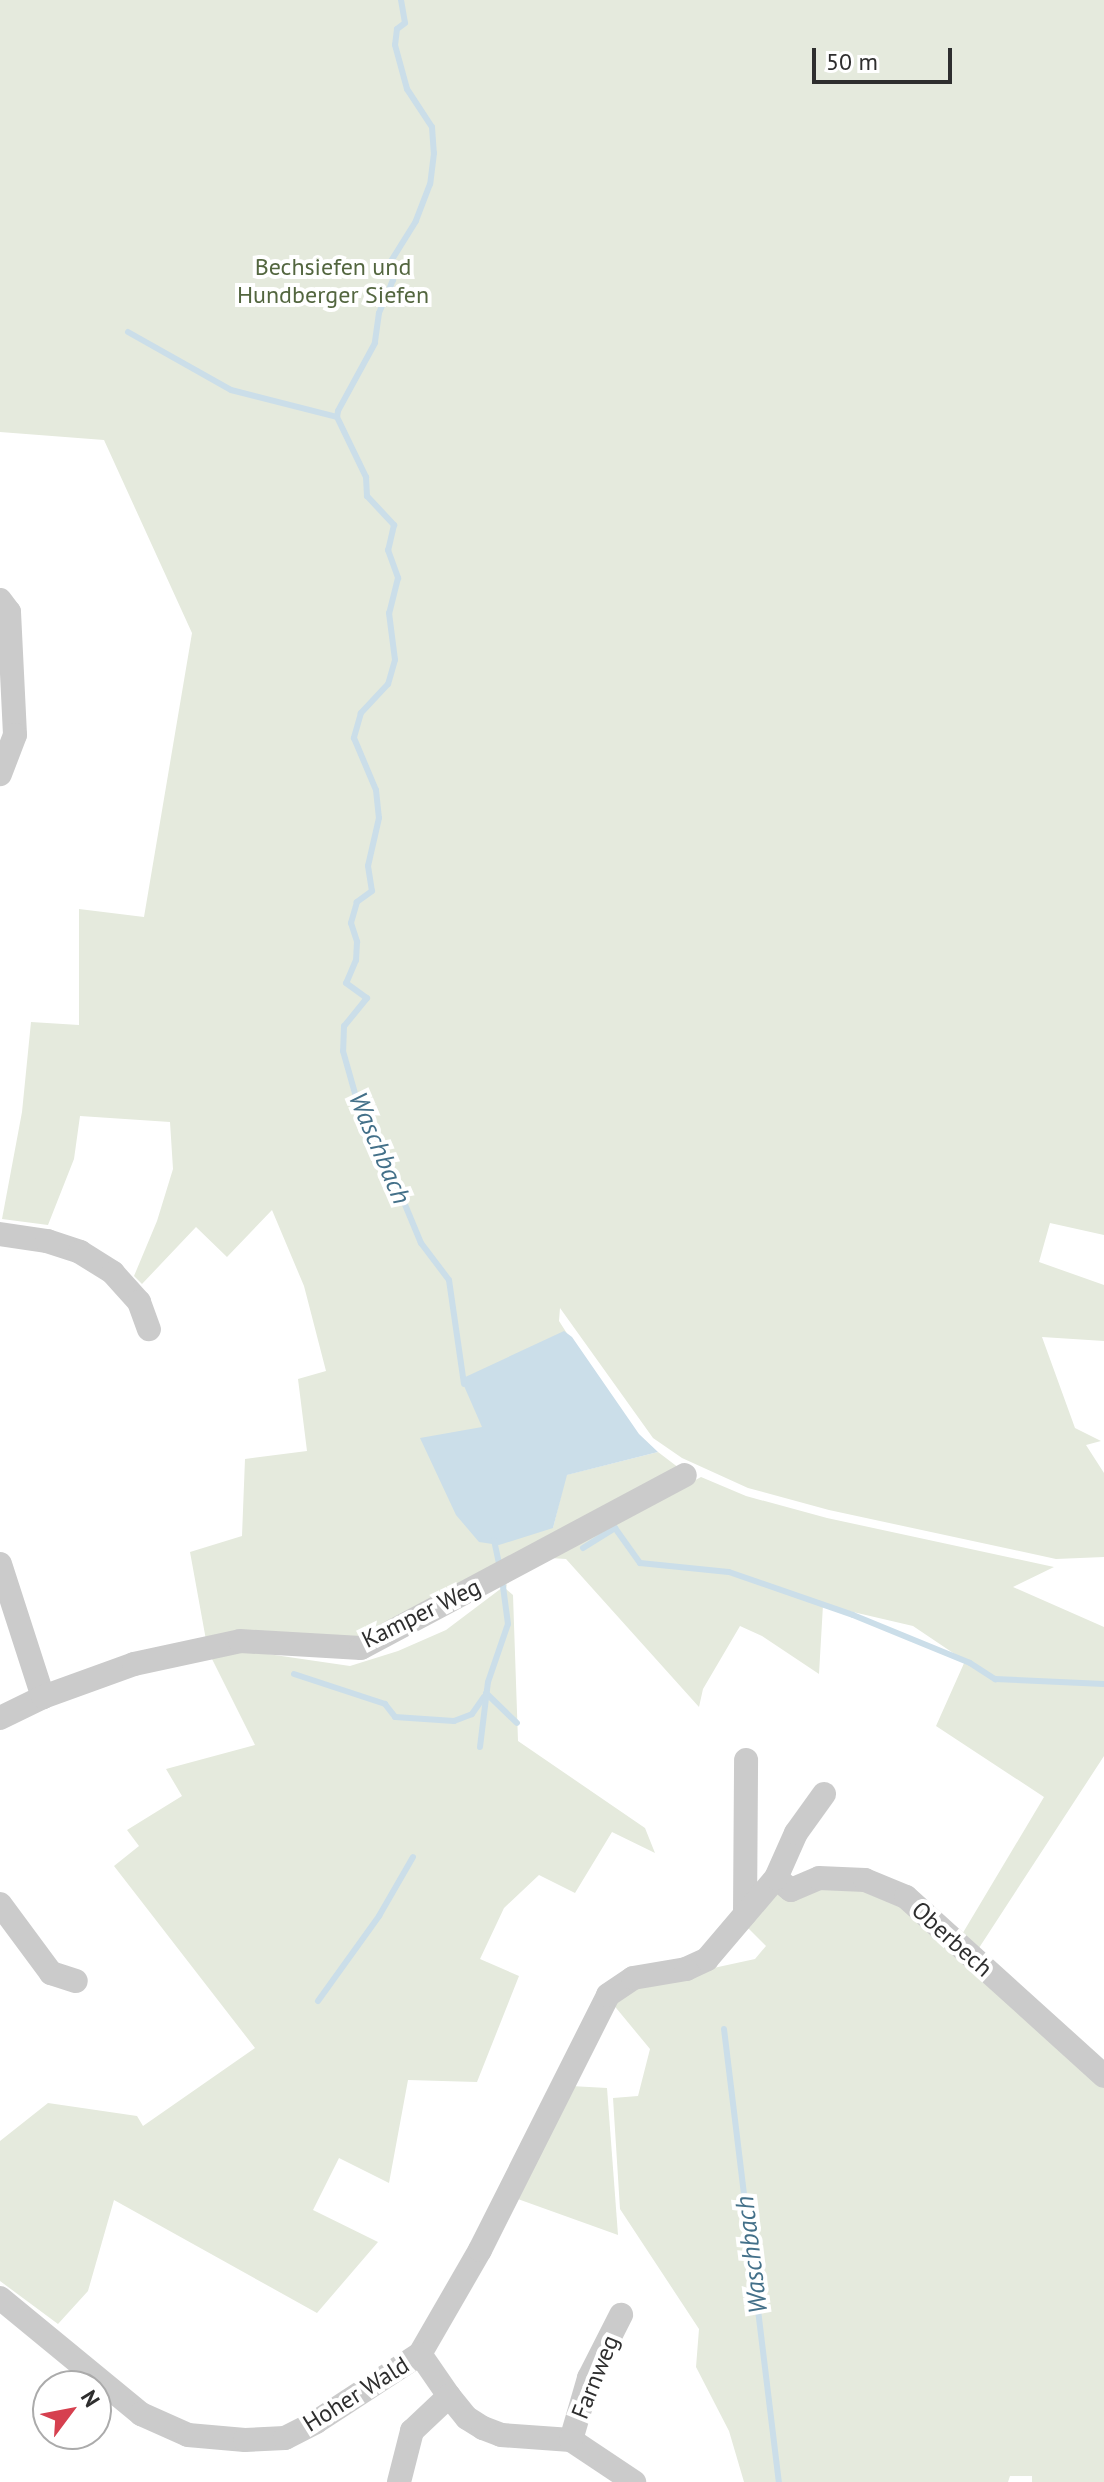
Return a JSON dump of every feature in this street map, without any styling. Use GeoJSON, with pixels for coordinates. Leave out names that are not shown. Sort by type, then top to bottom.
{"type":"FeatureCollection","features":[{"type":"Feature","properties":{"kind":"street"},"geometry":{"type":"LineString","coordinates":[[0,600],[9,612],[15,735],[0,774]]}},
{"type":"Feature","properties":{"kind":"street"},"geometry":{"type":"LineString","coordinates":[[0,1234],[47,1241],[80,1252],[102,1266],[139,1302],[149,1329]]}},
{"type":"Feature","properties":{"kind":"street","name":"Kamper Weg"},"geometry":{"type":"LineString","coordinates":[[0,1718],[43,1697],[134,1664],[240,1641],[361,1648],[685,1475]]}},
{"type":"Feature","properties":{"kind":"street"},"geometry":{"type":"LineString","coordinates":[[0,1564],[43,1697]]}},
{"type":"Feature","properties":{"kind":"street"},"geometry":{"type":"LineString","coordinates":[[745,1914],[746,1760]]}},
{"type":"Feature","properties":{"kind":"street"},"geometry":{"type":"LineString","coordinates":[[745,1914],[776,1878],[796,1833],[824,1794]]}},
{"type":"Feature","properties":{"kind":"street","name":"Oberbech"},"geometry":{"type":"LineString","coordinates":[[776,1878],[785,1889],[791,1890],[819,1878],[865,1880],[906,1897],[1104,2076]]}},
{"type":"Feature","properties":{"kind":"street"},"geometry":{"type":"LineString","coordinates":[[0,1904],[51,1973],[76,1981]]}},
{"type":"Feature","properties":{"kind":"street","name":"Hoher Wald"},"geometry":{"type":"LineString","coordinates":[[0,2298],[141,2414],[188,2435],[245,2440],[285,2438],[420,2354],[480,2250],[608,1995],[633,1978],[686,1969],[707,1959],[745,1914]]}},
{"type":"Feature","properties":{"kind":"street","name":"Farnweg"},"geometry":{"type":"LineString","coordinates":[[571,2440],[589,2378],[621,2315]]}},
{"type":"Feature","properties":{"kind":"street"},"geometry":{"type":"LineString","coordinates":[[420,2354],[467,2418],[501,2435],[571,2440],[634,2482]]}},
{"type":"Feature","properties":{"kind":"street"},"geometry":{"type":"LineString","coordinates":[[399,2482],[412,2431],[449,2396]]}},
{"type":"Feature","properties":{"kind":"green space","name":"Bechsiefen und Hundberger Siefen"},"geometry":{"type":"Polygon","coordinates":[[[0,0],[1104,0],[1104,1235],[1050,1223],[1039,1262],[1104,1285],[1104,1341],[1042,1337],[1075,1428],[1101,1441],[1086,1445],[1104,1473],[1104,1557],[1056,1559],[829,1510],[748,1488],[682,1458],[653,1438],[560,1308],[559,1321],[568,1335],[553,1528],[566,1475],[658,1452],[679,1468],[392,1637],[206,1640],[190,1552],[242,1536],[245,1459],[307,1451],[298,1379],[326,1371],[304,1286],[272,1210],[227,1257],[196,1227],[142,1284],[134,1276],[157,1221],[173,1169],[170,1122],[80,1116],[74,1159],[48,1225],[2,1219],[22,1112],[31,1022],[79,1025],[79,909],[144,917],[192,633],[104,440],[0,432],[0,0]]]}},
{"type":"Feature","properties":{"kind":"green space"},"geometry":{"type":"Polygon","coordinates":[[[701,1477],[746,1496],[827,1518],[1054,1567],[1013,1587],[1104,1627],[1104,1756],[977,1951],[961,1936],[1044,1797],[936,1726],[965,1661],[913,1626],[823,1605],[819,1674],[762,1636],[740,1626],[703,1689],[699,1707],[566,1559],[550,1558],[701,1477]]]}},
{"type":"Feature","properties":{"kind":"green space"},"geometry":{"type":"Polygon","coordinates":[[[507,1584],[506,1589],[513,1595],[518,1741],[645,1828],[655,1853],[612,1832],[575,1893],[539,1875],[504,1908],[480,1959],[519,1976],[477,2082],[408,2080],[389,2183],[339,2158],[313,2210],[378,2242],[317,2313],[114,2200],[88,2291],[58,2324],[0,2281],[0,2141],[48,2103],[137,2116],[143,2126],[255,2048],[114,1866],[139,1846],[127,1830],[182,1796],[166,1769],[255,1745],[210,1655],[247,1651],[350,1666],[398,1651],[446,1630],[507,1584]]]}},
{"type":"Feature","properties":{"kind":"green space"},"geometry":{"type":"Polygon","coordinates":[[[807,1886],[885,1892],[1104,2085],[1104,2482],[1032,2482],[1032,2476],[1010,2476],[1008,2482],[744,2482],[729,2431],[696,2367],[699,2329],[620,2209],[613,2098],[638,2096],[650,2049],[612,2003],[626,1987],[755,1959],[766,1946],[745,1925],[778,1891],[807,1886]]]}},
{"type":"Feature","properties":{"kind":"green space"},"geometry":{"type":"Polygon","coordinates":[[[571,2086],[607,2088],[618,2235],[515,2198],[571,2086]]]}},
{"type":"Feature","properties":{"kind":"water"},"geometry":{"type":"Polygon","coordinates":[[[564,1331],[572,1337],[639,1434],[658,1452],[567,1475],[553,1528],[499,1545],[479,1542],[456,1515],[420,1438],[482,1427],[461,1379],[564,1331]]]}},
{"type":"Feature","properties":{"kind":"waterway","name":"Waschbach"},"geometry":{"type":"LineString","coordinates":[[401,0],[405,23],[397,29],[395,45],[407,89],[432,127],[434,153],[430,184],[416,221],[388,266],[393,280],[379,313],[375,343],[337,417],[366,477],[367,496],[394,525],[388,550],[398,578],[389,613],[395,660],[388,684],[361,713],[354,738],[376,790],[379,818],[368,866],[372,891],[357,902],[351,923],[357,942],[356,960],[346,983],[367,998],[344,1026],[343,1051],[362,1118],[391,1171],[421,1243],[449,1280],[464,1384]]}},
{"type":"Feature","properties":{"kind":"waterway"},"geometry":{"type":"LineString","coordinates":[[128,332],[231,390],[337,417]]}},
{"type":"Feature","properties":{"kind":"waterway"},"geometry":{"type":"LineString","coordinates":[[583,1548],[615,1528],[640,1563],[729,1572],[853,1615],[970,1663],[995,1679],[1104,1684]]}},
{"type":"Feature","properties":{"kind":"waterway","name":"Waschbach"},"geometry":{"type":"LineString","coordinates":[[494,1540],[500,1568]]}},
{"type":"Feature","properties":{"kind":"waterway","name":"Waschbach"},"geometry":{"type":"LineString","coordinates":[[480,1747],[488,1682],[508,1624],[502,1579]]}},
{"type":"Feature","properties":{"kind":"waterway"},"geometry":{"type":"LineString","coordinates":[[294,1674],[385,1704],[395,1717],[454,1721],[472,1714],[484,1697]]}},
{"type":"Feature","properties":{"kind":"waterway","name":"Waschbach"},"geometry":{"type":"LineString","coordinates":[[486,1693],[517,1723]]}},
{"type":"Feature","properties":{"kind":"waterway"},"geometry":{"type":"LineString","coordinates":[[318,2001],[379,1916],[413,1857]]}},
{"type":"Feature","properties":{"kind":"waterway","name":"Waschbach"},"geometry":{"type":"LineString","coordinates":[[724,2029],[779,2482]]}}]}
